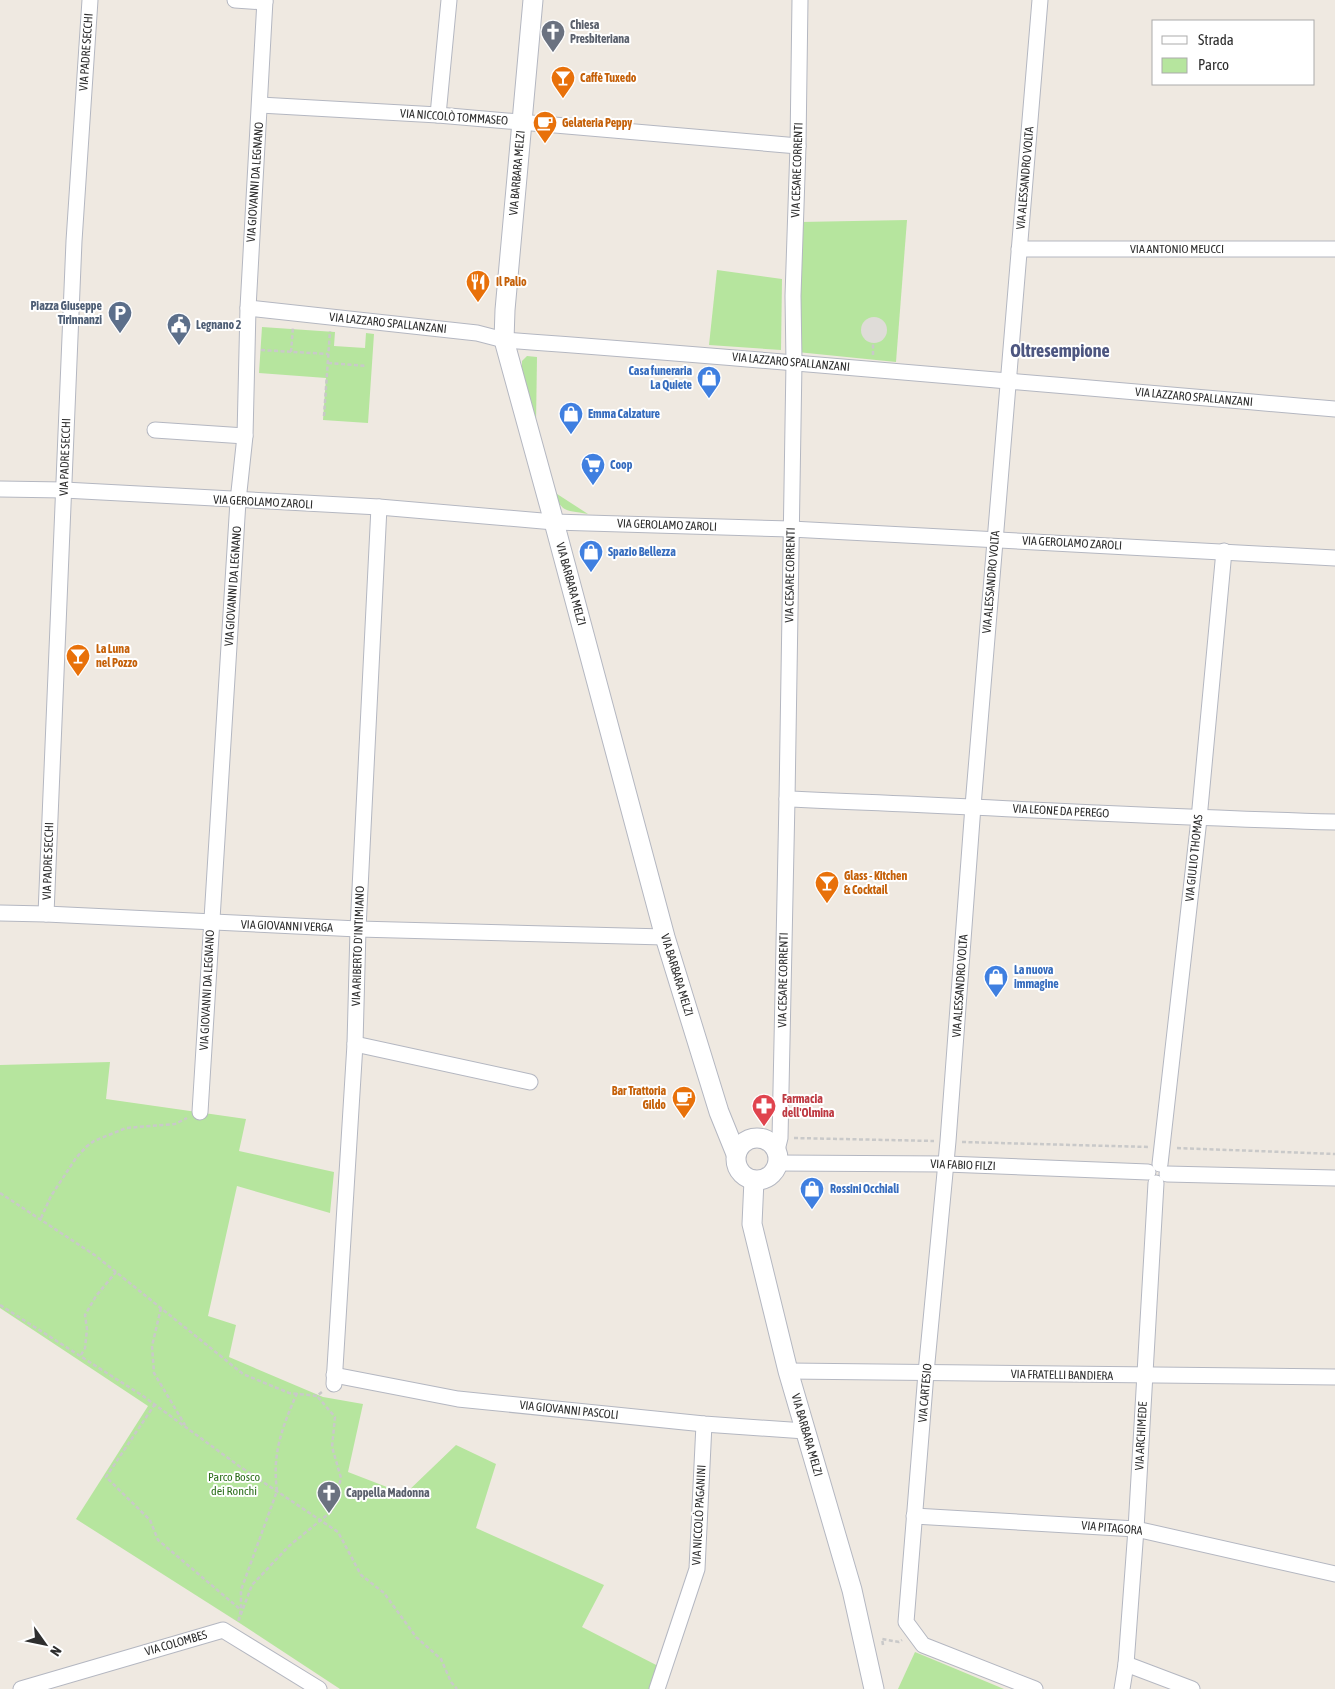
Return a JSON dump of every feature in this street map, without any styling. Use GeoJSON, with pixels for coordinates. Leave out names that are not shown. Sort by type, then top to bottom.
{"type":"FeatureCollection","features":[{"type":"Feature","properties":{"kind":"street","name":"VIA PADRE SECCHI"},"geometry":{"type":"LineString","coordinates":[[46,914],[74,242],[90,0]]}},
{"type":"Feature","properties":{"kind":"street"},"geometry":{"type":"LineString","coordinates":[[235,0],[265,1]]}},
{"type":"Feature","properties":{"kind":"street"},"geometry":{"type":"LineString","coordinates":[[438,116],[449,0]]}},
{"type":"Feature","properties":{"kind":"street","name":"VIA BARBARA MELZI"},"geometry":{"type":"LineString","coordinates":[[533,0],[505,310],[504,340],[665,937],[719,1112],[736,1154],[736,1162],[743,1175],[754,1180],[752,1224],[788,1371],[852,1590],[874,1689]]}},
{"type":"Feature","properties":{"kind":"street","name":"VIA CESARE CORRENTI"},"geometry":{"type":"LineString","coordinates":[[778,1150],[788,799],[794,362],[793,296],[800,0]]}},
{"type":"Feature","properties":{"kind":"street","name":"VIA ALESSANDRO VOLTA"},"geometry":{"type":"LineString","coordinates":[[946,1164],[973,806],[1040,0]]}},
{"type":"Feature","properties":{"kind":"street","name":"VIA GIOVANNI DA LEGNANO"},"geometry":{"type":"LineString","coordinates":[[200,1112],[238,501],[245,436],[248,308],[265,1]]}},
{"type":"Feature","properties":{"kind":"street","name":"VIA NICCOLÒ TOMMASEO"},"geometry":{"type":"LineString","coordinates":[[260,105],[438,116],[798,146]]}},
{"type":"Feature","properties":{"kind":"street","name":"VIA ANTONIO MEUCCI"},"geometry":{"type":"LineString","coordinates":[[1019,249],[1335,249]]}},
{"type":"Feature","properties":{"kind":"street","name":"VIA LAZZARO SPALLANZANI"},"geometry":{"type":"LineString","coordinates":[[248,308],[477,333],[504,340],[794,362],[1335,409]]}},
{"type":"Feature","properties":{"kind":"street"},"geometry":{"type":"LineString","coordinates":[[155,430],[245,436]]}},
{"type":"Feature","properties":{"kind":"street","name":"VIA GEROLAMO ZAROLI"},"geometry":{"type":"LineString","coordinates":[[0,489],[64,490],[380,508],[554,522],[791,529],[1335,558]]}},
{"type":"Feature","properties":{"kind":"street","name":"VIA ARIBERTO D'INTIMIANO"},"geometry":{"type":"LineString","coordinates":[[334,1380],[355,1044],[358,929],[380,508]]}},
{"type":"Feature","properties":{"kind":"street","name":"VIA GIULIO THOMAS"},"geometry":{"type":"LineString","coordinates":[[1158,1173],[1199,819],[1224,551]]}},
{"type":"Feature","properties":{"kind":"street","name":"VIA LEONE DA PEREGO"},"geometry":{"type":"LineString","coordinates":[[788,799],[973,806],[1199,819],[1335,822]]}},
{"type":"Feature","properties":{"kind":"street","name":"VIA GIOVANNI VERGA"},"geometry":{"type":"LineString","coordinates":[[0,913],[358,929],[665,937]]}},
{"type":"Feature","properties":{"kind":"street"},"geometry":{"type":"LineString","coordinates":[[355,1044],[530,1082]]}},
{"type":"Feature","properties":{"kind":"street"},"geometry":{"type":"LineString","coordinates":[[719,1112],[738,1131],[768,1140],[778,1150],[772,1174],[766,1178],[754,1180]]}},
{"type":"Feature","properties":{"kind":"street"},"geometry":{"type":"LineString","coordinates":[[736,1154],[743,1142],[756,1137]]}},
{"type":"Feature","properties":{"kind":"street","name":"VIA FABIO FILZI"},"geometry":{"type":"LineString","coordinates":[[778,1150],[946,1164],[1335,1178]]}},
{"type":"Feature","properties":{"kind":"street","name":"VIA CARTESIO"},"geometry":{"type":"LineString","coordinates":[[910,1627],[914,1516],[946,1164]]}},
{"type":"Feature","properties":{"kind":"street","name":"VIA ARCHIMEDE"},"geometry":{"type":"LineString","coordinates":[[1122,1689],[1126,1664],[1136,1529],[1158,1173]]}},
{"type":"Feature","properties":{"kind":"street","name":"VIA FRATELLI BANDIERA"},"geometry":{"type":"LineString","coordinates":[[788,1371],[1144,1376],[1335,1376]]}},
{"type":"Feature","properties":{"kind":"street","name":"VIA GIOVANNI PASCOLI"},"geometry":{"type":"LineString","coordinates":[[334,1380],[458,1399],[704,1424],[806,1431]]}},
{"type":"Feature","properties":{"kind":"street","name":"VIA NICCOLÒ PAGANINI"},"geometry":{"type":"LineString","coordinates":[[657,1689],[697,1569],[704,1424]]}},
{"type":"Feature","properties":{"kind":"street","name":"VIA PITAGORA"},"geometry":{"type":"LineString","coordinates":[[914,1516],[1136,1529],[1335,1574]]}},
{"type":"Feature","properties":{"kind":"street"},"geometry":{"type":"LineString","coordinates":[[910,1627],[923,1645],[1035,1689]]}},
{"type":"Feature","properties":{"kind":"street","name":"VIA COLOMBES"},"geometry":{"type":"LineString","coordinates":[[21,1689],[223,1630],[319,1689]]}},
{"type":"Feature","properties":{"kind":"street"},"geometry":{"type":"LineString","coordinates":[[1126,1664],[1192,1689]]}},
{"type":"Feature","properties":{"kind":"path"},"geometry":{"type":"LineString","coordinates":[[291,352],[294,313]]}},
{"type":"Feature","properties":{"kind":"path"},"geometry":{"type":"LineString","coordinates":[[324,416],[331,317]]}},
{"type":"Feature","properties":{"kind":"path"},"geometry":{"type":"LineString","coordinates":[[247,349],[328,354]]}},
{"type":"Feature","properties":{"kind":"path"},"geometry":{"type":"LineString","coordinates":[[328,363],[367,366]]}},
{"type":"Feature","properties":{"kind":"path"},"geometry":{"type":"LineString","coordinates":[[41,1219],[51,1196],[76,1158],[94,1141],[126,1128],[174,1124],[200,1112]]}},
{"type":"Feature","properties":{"kind":"path"},"geometry":{"type":"LineString","coordinates":[[778,1150],[948,1141],[1335,1154]]}},
{"type":"Feature","properties":{"kind":"path"},"geometry":{"type":"LineString","coordinates":[[0,1193],[96,1256],[243,1374],[289,1393],[297,1393],[317,1396],[335,1417],[332,1447],[341,1478],[332,1511],[289,1546],[252,1585],[238,1622],[241,1610],[241,1590],[277,1491],[275,1475],[278,1439],[297,1393]]}},
{"type":"Feature","properties":{"kind":"path"},"geometry":{"type":"LineString","coordinates":[[81,1355],[85,1348],[88,1329],[85,1315],[96,1296],[116,1272]]}},
{"type":"Feature","properties":{"kind":"path"},"geometry":{"type":"LineString","coordinates":[[0,1305],[155,1404],[338,1532],[361,1575],[384,1593],[416,1637],[441,1658],[451,1682],[457,1689]]}},
{"type":"Feature","properties":{"kind":"path"},"geometry":{"type":"LineString","coordinates":[[161,1308],[152,1346],[154,1373],[187,1428]]}},
{"type":"Feature","properties":{"kind":"path"},"geometry":{"type":"LineString","coordinates":[[317,1396],[334,1380]]}},
{"type":"Feature","properties":{"kind":"path"},"geometry":{"type":"LineString","coordinates":[[155,1404],[106,1477],[150,1520],[158,1540],[241,1610]]}},
{"type":"Feature","properties":{"kind":"path"},"geometry":{"type":"LineString","coordinates":[[883,1647],[882,1639],[899,1642],[910,1627]]}},
{"type":"Feature","properties":{"kind":"green space"},"geometry":{"type":"Polygon","coordinates":[[[907,220],[896,362],[797,352],[800,222],[907,220]]]}},
{"type":"Feature","properties":{"kind":"green space"},"geometry":{"type":"Polygon","coordinates":[[[717,270],[782,279],[781,350],[709,345],[717,270]]]}},
{"type":"Feature","properties":{"kind":"green space"},"geometry":{"type":"Polygon","coordinates":[[[262,327],[335,332],[334,346],[365,348],[366,333],[374,334],[368,423],[323,420],[326,378],[259,373],[262,327]]]}},
{"type":"Feature","properties":{"kind":"green space"},"geometry":{"type":"Polygon","coordinates":[[[527,356],[537,357],[536,424],[522,372],[522,361],[527,356]]]}},
{"type":"Feature","properties":{"kind":"green space"},"geometry":{"type":"Polygon","coordinates":[[[554,492],[588,514],[566,510],[560,504],[554,492]]]}},
{"type":"Feature","properties":{"kind":"green space","name":"Parco Bosco dei Ronchi"},"geometry":{"type":"Polygon","coordinates":[[[110,1062],[106,1099],[246,1119],[239,1151],[334,1172],[330,1213],[237,1186],[208,1316],[236,1325],[229,1357],[323,1397],[363,1404],[348,1472],[405,1494],[456,1445],[496,1464],[476,1528],[604,1585],[582,1627],[664,1669],[657,1689],[340,1689],[76,1519],[148,1406],[0,1308],[0,1065],[110,1062]]]}},
{"type":"Feature","properties":{"kind":"green space"},"geometry":{"type":"Polygon","coordinates":[[[915,1652],[1004,1689],[898,1689],[915,1652]]]}},
{"type":"Feature","properties":{"kind":"shaded area"},"geometry":{"type":"Polygon","coordinates":[[[874,317],[883,321],[887,330],[883,339],[874,343],[865,339],[861,330],[865,321],[874,317]]]}},
{"type":"Feature","properties":{"kind":"place","name":"Chiesa Presbiteriana"},"geometry":{"type":"Point","coordinates":[553,53]}},
{"type":"Feature","properties":{"kind":"place","name":"Caffè Tuxedo"},"geometry":{"type":"Point","coordinates":[563,99]}},
{"type":"Feature","properties":{"kind":"place","name":"Gelateria Peppy"},"geometry":{"type":"Point","coordinates":[545,144]}},
{"type":"Feature","properties":{"kind":"place","name":"Il Palio"},"geometry":{"type":"Point","coordinates":[478,303]}},
{"type":"Feature","properties":{"kind":"place","name":"Piazza Giuseppe Tirinnanzi"},"geometry":{"type":"Point","coordinates":[120,334]}},
{"type":"Feature","properties":{"kind":"place","name":"Legnano 2"},"geometry":{"type":"Point","coordinates":[179,346]}},
{"type":"Feature","properties":{"kind":"place","name":"Casa funeraria La Quiete"},"geometry":{"type":"Point","coordinates":[709,399]}},
{"type":"Feature","properties":{"kind":"place","name":"Emma Calzature"},"geometry":{"type":"Point","coordinates":[571,435]}},
{"type":"Feature","properties":{"kind":"place","name":"Coop"},"geometry":{"type":"Point","coordinates":[593,486]}},
{"type":"Feature","properties":{"kind":"place","name":"Spazio Bellezza"},"geometry":{"type":"Point","coordinates":[591,573]}},
{"type":"Feature","properties":{"kind":"place","name":"La Luna nel Pozzo"},"geometry":{"type":"Point","coordinates":[78,677]}},
{"type":"Feature","properties":{"kind":"place","name":"Glass - Kitchen & Cocktail"},"geometry":{"type":"Point","coordinates":[827,904]}},
{"type":"Feature","properties":{"kind":"place","name":"La nuova immagine"},"geometry":{"type":"Point","coordinates":[996,998]}},
{"type":"Feature","properties":{"kind":"place","name":"Bar Trattoria Gildo"},"geometry":{"type":"Point","coordinates":[684,1119]}},
{"type":"Feature","properties":{"kind":"place","name":"Farmacia dell'Olmina"},"geometry":{"type":"Point","coordinates":[764,1127]}},
{"type":"Feature","properties":{"kind":"place","name":"Rossini Occhiali"},"geometry":{"type":"Point","coordinates":[812,1210]}},
{"type":"Feature","properties":{"kind":"place","name":"Cappella Madonna"},"geometry":{"type":"Point","coordinates":[329,1514]}},
{"type":"Feature","properties":{"kind":"district","name":"Oltresempione"},"geometry":{"type":"Point","coordinates":[1060,350]}}]}
